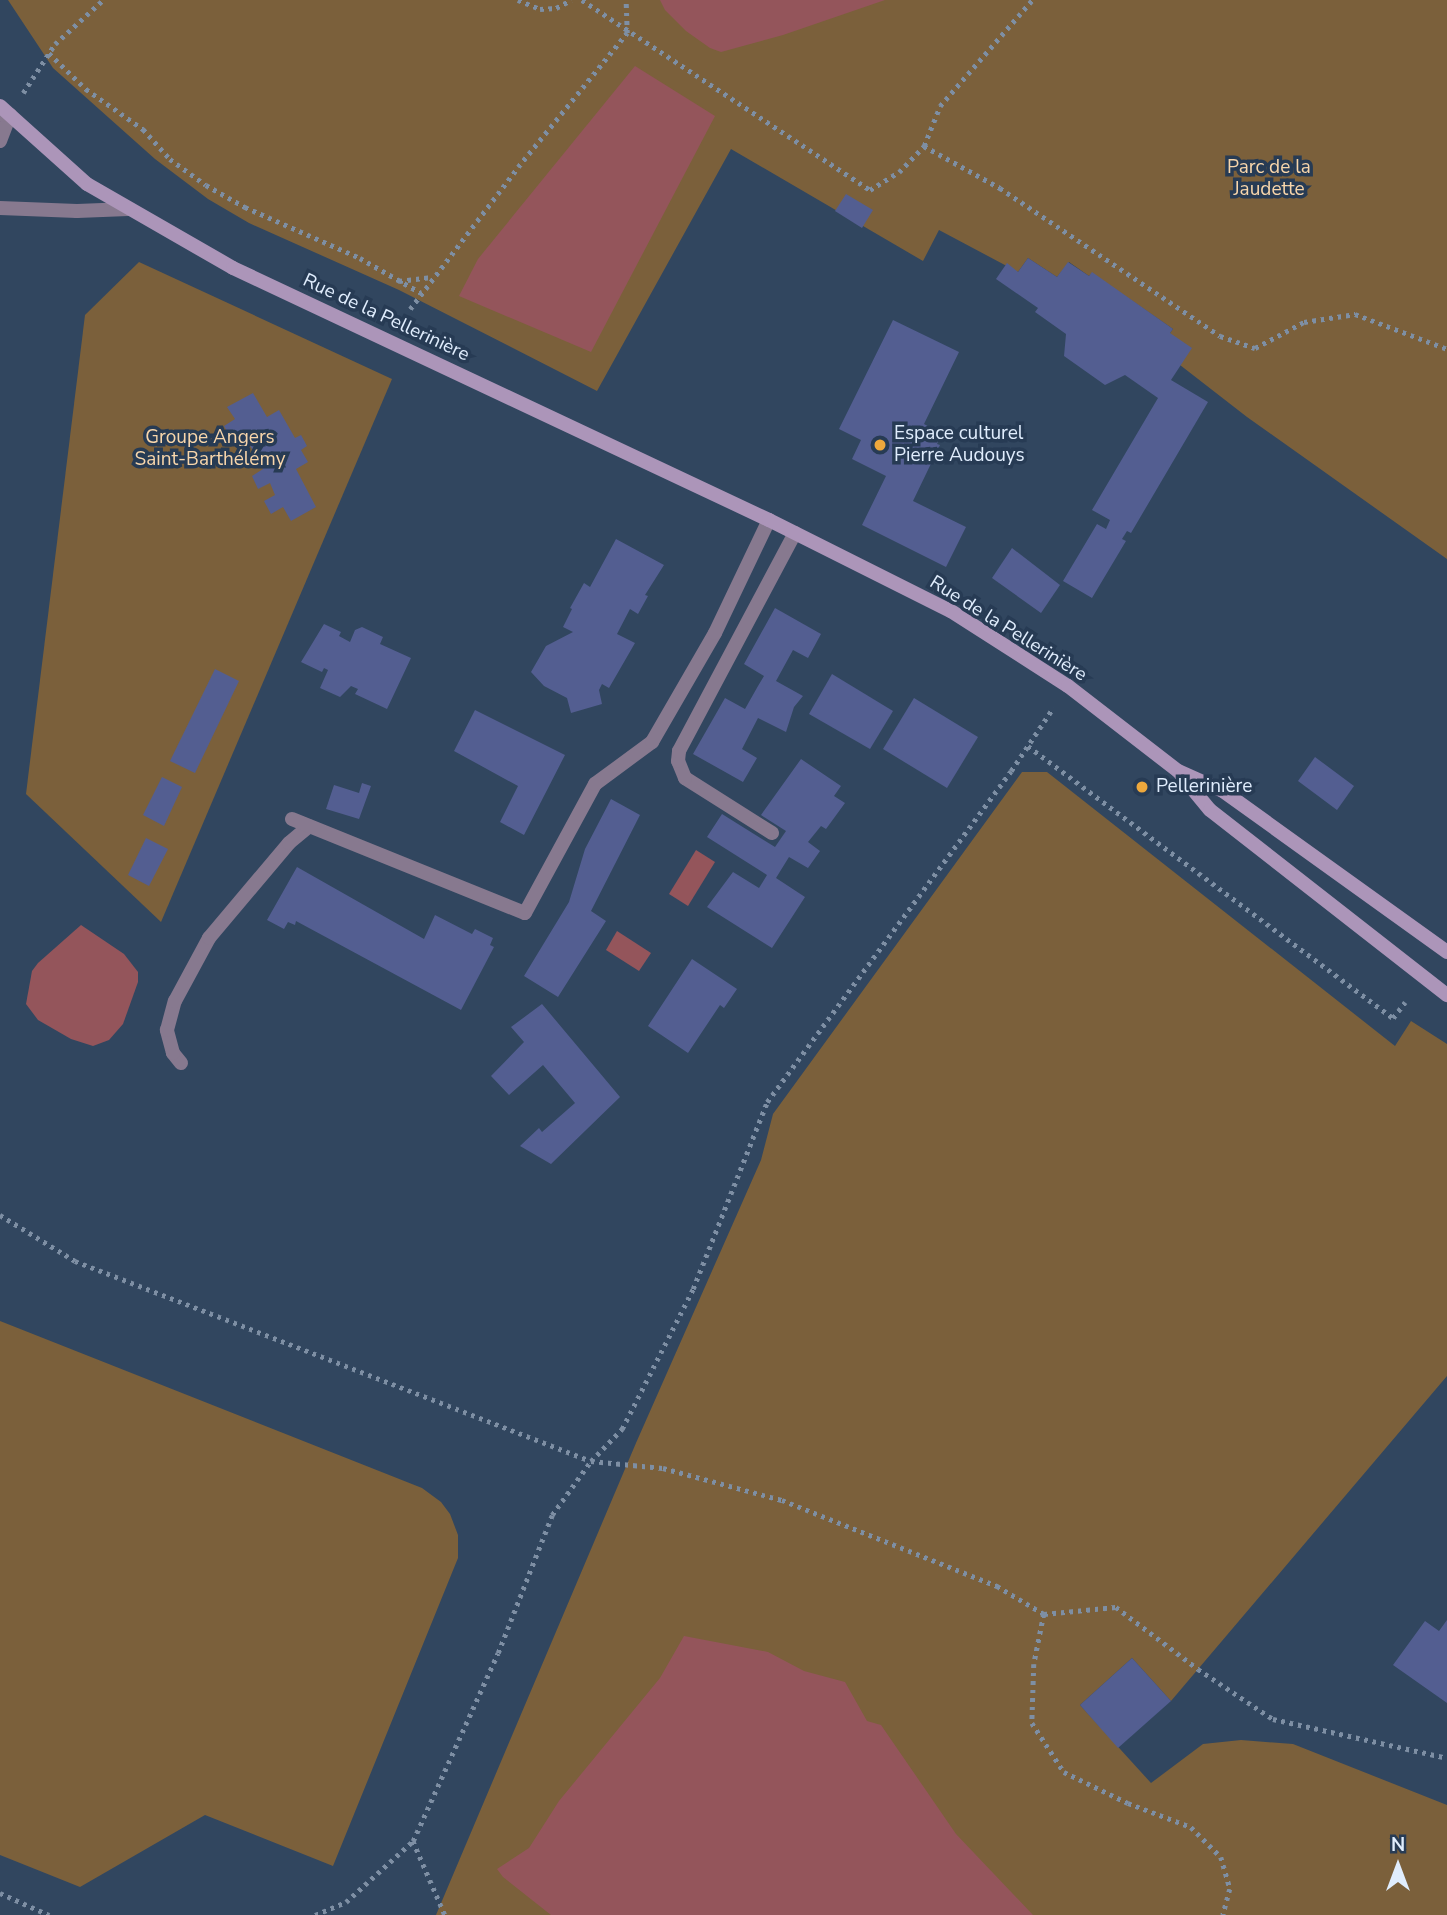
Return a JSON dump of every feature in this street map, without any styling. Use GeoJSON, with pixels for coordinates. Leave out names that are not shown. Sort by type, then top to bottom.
{"type":"FeatureCollection","features":[{"type":"Feature","properties":{"kind":"street"},"geometry":{"type":"LineString","coordinates":[[0,94],[3,111],[0,141]]}},
{"type":"Feature","properties":{"kind":"street","name":"Rue de la Pellerinière"},"geometry":{"type":"LineString","coordinates":[[3,111],[87,184],[233,268],[769,520],[951,611],[1068,686],[1178,771],[1223,791],[1447,952]]}},
{"type":"Feature","properties":{"kind":"street"},"geometry":{"type":"LineString","coordinates":[[0,208],[77,211],[128,209]]}},
{"type":"Feature","properties":{"kind":"street"},"geometry":{"type":"LineString","coordinates":[[292,819],[525,913],[595,784],[652,742],[715,633],[769,520]]}},
{"type":"Feature","properties":{"kind":"street"},"geometry":{"type":"LineString","coordinates":[[772,833],[685,778],[678,761],[679,751],[795,533]]}},
{"type":"Feature","properties":{"kind":"street","name":"Rue de la Pellerinière"},"geometry":{"type":"LineString","coordinates":[[1178,771],[1209,810],[1447,995]]}},
{"type":"Feature","properties":{"kind":"street"},"geometry":{"type":"LineString","coordinates":[[181,1063],[173,1053],[167,1030],[169,1014],[180,990],[209,938],[289,844],[309,826]]}},
{"type":"Feature","properties":{"kind":"path"},"geometry":{"type":"LineString","coordinates":[[38,67],[103,0]]}},
{"type":"Feature","properties":{"kind":"path"},"geometry":{"type":"LineString","coordinates":[[518,0],[540,9],[556,8],[571,0]]}},
{"type":"Feature","properties":{"kind":"path"},"geometry":{"type":"LineString","coordinates":[[582,0],[627,33],[870,190],[899,173],[924,146],[940,106],[1032,0]]}},
{"type":"Feature","properties":{"kind":"path"},"geometry":{"type":"LineString","coordinates":[[410,309],[627,33],[626,0]]}},
{"type":"Feature","properties":{"kind":"path"},"geometry":{"type":"LineString","coordinates":[[49,53],[86,89],[143,129],[170,159],[206,185],[245,207],[360,258],[421,293]]}},
{"type":"Feature","properties":{"kind":"path"},"geometry":{"type":"LineString","coordinates":[[924,146],[1000,188],[1220,336],[1255,348],[1304,322],[1355,314],[1447,349]]}},
{"type":"Feature","properties":{"kind":"path"},"geometry":{"type":"LineString","coordinates":[[399,281],[433,277]]}},
{"type":"Feature","properties":{"kind":"path"},"geometry":{"type":"LineString","coordinates":[[315,1915],[346,1902],[413,1841],[498,1653],[552,1515],[591,1461],[622,1429],[693,1289],[767,1102],[1028,746],[1068,686]]}},
{"type":"Feature","properties":{"kind":"path"},"geometry":{"type":"LineString","coordinates":[[1028,746],[1393,1018],[1405,1002]]}},
{"type":"Feature","properties":{"kind":"path"},"geometry":{"type":"LineString","coordinates":[[0,1215],[75,1261],[591,1461],[663,1468],[782,1500],[997,1586],[1044,1614],[1116,1607],[1198,1669],[1273,1719],[1447,1758]]}},
{"type":"Feature","properties":{"kind":"path"},"geometry":{"type":"LineString","coordinates":[[1044,1614],[1034,1664],[1032,1723],[1064,1772],[1191,1827],[1221,1857],[1230,1889],[1223,1915]]}},
{"type":"Feature","properties":{"kind":"path"},"geometry":{"type":"LineString","coordinates":[[413,1841],[445,1915]]}},
{"type":"Feature","properties":{"kind":"path"},"geometry":{"type":"LineString","coordinates":[[0,1893],[49,1915]]}},
{"type":"Feature","properties":{"kind":"green space","name":"Parc de la Jaudette"},"geometry":{"type":"Polygon","coordinates":[[[8,0],[1447,0],[1447,559],[1247,417],[1180,365],[1170,333],[1173,329],[1092,273],[1089,276],[1069,262],[1057,277],[1028,258],[1018,272],[939,230],[923,261],[731,149],[597,391],[399,290],[249,223],[208,199],[155,159],[53,68],[8,0]]]}},
{"type":"Feature","properties":{"kind":"green space","name":"Groupe Angers Saint-Barthélémy"},"geometry":{"type":"Polygon","coordinates":[[[139,262],[392,379],[161,922],[26,794],[85,315],[139,262]]]}},
{"type":"Feature","properties":{"kind":"green space"},"geometry":{"type":"Polygon","coordinates":[[[1022,772],[1047,772],[1395,1046],[1411,1021],[1447,1044],[1447,1376],[1171,1701],[1132,1658],[1080,1705],[1151,1783],[1203,1744],[1241,1740],[1293,1744],[1447,1805],[1447,1915],[436,1915],[636,1443],[761,1160],[773,1114],[1022,772]]]}},
{"type":"Feature","properties":{"kind":"green space"},"geometry":{"type":"Polygon","coordinates":[[[0,1321],[422,1488],[441,1502],[450,1514],[458,1535],[458,1558],[333,1866],[205,1815],[80,1887],[0,1855],[0,1321]]]}},
{"type":"Feature","properties":{"kind":"shaded area"},"geometry":{"type":"Polygon","coordinates":[[[660,0],[885,0],[783,35],[721,52],[710,48],[686,31],[665,10],[660,0]]]}},
{"type":"Feature","properties":{"kind":"shaded area"},"geometry":{"type":"Polygon","coordinates":[[[635,66],[715,116],[591,352],[459,296],[478,259],[635,66]]]}},
{"type":"Feature","properties":{"kind":"shaded area"},"geometry":{"type":"Polygon","coordinates":[[[696,850],[715,862],[688,906],[669,894],[696,850]]]}},
{"type":"Feature","properties":{"kind":"shaded area"},"geometry":{"type":"Polygon","coordinates":[[[81,925],[124,954],[138,972],[138,982],[123,1024],[109,1040],[93,1046],[71,1039],[38,1020],[26,1004],[32,971],[81,925]]]}},
{"type":"Feature","properties":{"kind":"shaded area"},"geometry":{"type":"Polygon","coordinates":[[[617,931],[651,953],[639,971],[606,950],[617,931]]]}},
{"type":"Feature","properties":{"kind":"shaded area"},"geometry":{"type":"Polygon","coordinates":[[[684,1636],[768,1652],[804,1671],[845,1682],[867,1721],[881,1725],[956,1834],[1033,1915],[551,1915],[503,1877],[497,1869],[529,1848],[559,1801],[660,1678],[684,1636]]]}},
{"type":"Feature","properties":{"kind":"building"},"geometry":{"type":"Polygon","coordinates":[[[846,194],[873,210],[862,228],[835,211],[846,194]]]}},
{"type":"Feature","properties":{"kind":"building"},"geometry":{"type":"Polygon","coordinates":[[[1028,258],[1057,277],[1068,262],[1089,276],[1092,272],[1173,329],[1170,333],[1192,348],[1171,380],[1208,402],[1131,533],[1127,531],[1122,539],[1126,541],[1092,598],[1063,581],[1097,524],[1106,529],[1110,520],[1092,510],[1158,398],[1125,375],[1105,385],[1064,356],[1066,334],[1035,312],[1038,308],[996,279],[1007,263],[1018,272],[1028,258]]]}},
{"type":"Feature","properties":{"kind":"building"},"geometry":{"type":"Polygon","coordinates":[[[893,320],[959,352],[924,424],[942,434],[937,444],[940,445],[913,501],[966,527],[946,567],[862,525],[886,476],[852,459],[861,440],[839,429],[893,320]]]}},
{"type":"Feature","properties":{"kind":"building"},"geometry":{"type":"Polygon","coordinates":[[[253,393],[267,417],[279,410],[295,438],[301,435],[307,446],[301,450],[308,462],[296,469],[316,507],[291,521],[283,507],[271,514],[264,501],[275,495],[270,483],[258,489],[252,476],[263,469],[242,431],[231,438],[224,426],[235,419],[227,407],[253,393]]]}},
{"type":"Feature","properties":{"kind":"building"},"geometry":{"type":"Polygon","coordinates":[[[616,539],[664,565],[645,595],[648,596],[638,614],[630,609],[617,634],[635,643],[609,688],[602,684],[599,690],[602,704],[571,713],[567,698],[544,686],[531,672],[546,646],[573,632],[563,627],[572,609],[570,608],[584,583],[590,587],[616,539]]]}},
{"type":"Feature","properties":{"kind":"building"},"geometry":{"type":"Polygon","coordinates":[[[1012,548],[1060,585],[1041,613],[992,578],[1012,548]]]}},
{"type":"Feature","properties":{"kind":"building"},"geometry":{"type":"Polygon","coordinates":[[[775,608],[821,634],[808,658],[793,650],[776,681],[803,696],[794,707],[786,732],[758,718],[742,749],[757,758],[743,782],[693,754],[725,698],[745,709],[764,676],[744,664],[775,608]]]}},
{"type":"Feature","properties":{"kind":"building"},"geometry":{"type":"Polygon","coordinates":[[[324,624],[341,632],[339,636],[350,642],[355,630],[362,627],[383,637],[380,644],[411,658],[387,709],[355,694],[358,689],[351,686],[340,697],[320,688],[328,670],[324,668],[322,672],[301,662],[324,624]]]}},
{"type":"Feature","properties":{"kind":"building"},"geometry":{"type":"Polygon","coordinates":[[[215,669],[239,681],[195,773],[170,761],[215,669]]]}},
{"type":"Feature","properties":{"kind":"building"},"geometry":{"type":"Polygon","coordinates":[[[832,674],[893,711],[870,749],[809,714],[832,674]]]}},
{"type":"Feature","properties":{"kind":"building"},"geometry":{"type":"Polygon","coordinates":[[[914,698],[978,737],[947,788],[883,749],[914,698]]]}},
{"type":"Feature","properties":{"kind":"building"},"geometry":{"type":"Polygon","coordinates":[[[475,710],[565,755],[524,835],[500,822],[518,786],[454,751],[475,710]]]}},
{"type":"Feature","properties":{"kind":"building"},"geometry":{"type":"Polygon","coordinates":[[[1315,757],[1354,786],[1337,810],[1298,781],[1315,757]]]}},
{"type":"Feature","properties":{"kind":"building"},"geometry":{"type":"Polygon","coordinates":[[[801,759],[841,786],[834,796],[845,803],[826,829],[821,826],[808,842],[820,851],[808,868],[789,857],[776,878],[805,897],[772,948],[707,907],[733,872],[759,888],[767,875],[707,837],[722,814],[775,847],[786,831],[761,815],[801,759]]]}},
{"type":"Feature","properties":{"kind":"building"},"geometry":{"type":"Polygon","coordinates":[[[162,777],[182,787],[164,826],[143,815],[162,777]]]}},
{"type":"Feature","properties":{"kind":"building"},"geometry":{"type":"Polygon","coordinates":[[[362,783],[371,786],[359,819],[326,809],[334,785],[359,793],[362,783]]]}},
{"type":"Feature","properties":{"kind":"building"},"geometry":{"type":"Polygon","coordinates":[[[611,799],[640,815],[591,911],[606,921],[558,997],[524,976],[569,902],[585,849],[611,799]]]}},
{"type":"Feature","properties":{"kind":"building"},"geometry":{"type":"Polygon","coordinates":[[[146,838],[168,849],[149,886],[128,875],[146,838]]]}},
{"type":"Feature","properties":{"kind":"building"},"geometry":{"type":"Polygon","coordinates":[[[297,867],[424,939],[435,915],[472,934],[475,929],[493,938],[490,945],[494,947],[461,1010],[296,921],[295,925],[288,922],[284,929],[267,920],[297,867]]]}},
{"type":"Feature","properties":{"kind":"building"},"geometry":{"type":"Polygon","coordinates":[[[692,959],[737,989],[724,1008],[720,1005],[688,1053],[648,1026],[692,959]]]}},
{"type":"Feature","properties":{"kind":"building"},"geometry":{"type":"Polygon","coordinates":[[[542,1004],[620,1097],[551,1164],[520,1146],[539,1128],[542,1132],[575,1103],[543,1065],[509,1095],[491,1076],[524,1042],[511,1027],[542,1004]]]}},
{"type":"Feature","properties":{"kind":"building"},"geometry":{"type":"Polygon","coordinates":[[[1447,1620],[1447,1703],[1393,1665],[1425,1621],[1439,1631],[1447,1620]]]}},
{"type":"Feature","properties":{"kind":"building"},"geometry":{"type":"Polygon","coordinates":[[[1132,1658],[1171,1701],[1118,1748],[1080,1705],[1132,1658]]]}},
{"type":"Feature","properties":{"kind":"place","name":"Espace culturel Pierre Audouys"},"geometry":{"type":"Point","coordinates":[880,445]}},
{"type":"Feature","properties":{"kind":"place","name":"Pellerinière"},"geometry":{"type":"Point","coordinates":[1142,787]}}]}
